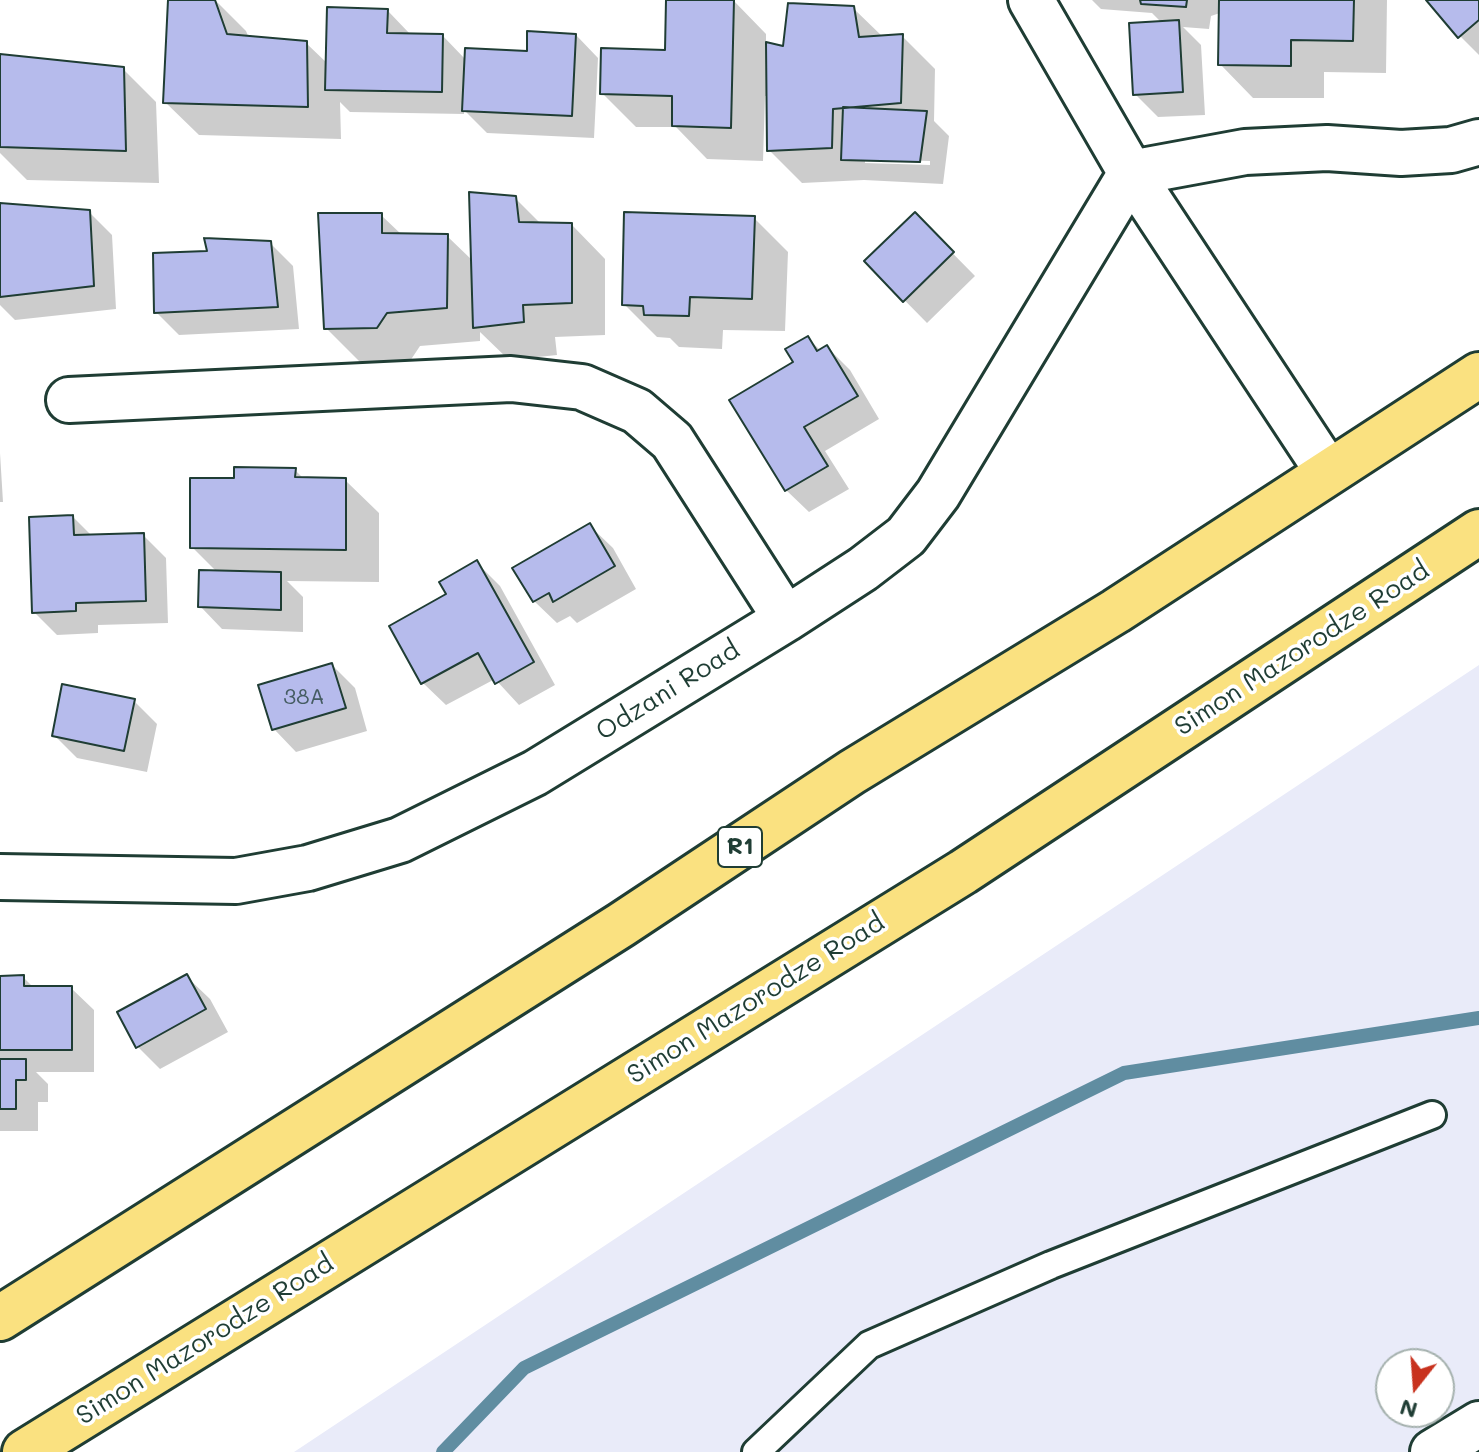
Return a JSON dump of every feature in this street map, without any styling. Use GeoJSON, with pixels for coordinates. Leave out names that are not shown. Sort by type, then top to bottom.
{"type":"FeatureCollection","features":[{"type":"Feature","properties":{"kind":"highway","name":"R1"},"geometry":{"type":"LineString","coordinates":[[0,1318],[621,925],[852,772],[1116,611],[1479,375]]}},
{"type":"Feature","properties":{"kind":"highway","name":"Simon Mazorodze Road"},"geometry":{"type":"LineString","coordinates":[[25,1452],[963,872],[1479,532]]}},
{"type":"Feature","properties":{"kind":"street"},"geometry":{"type":"LineString","coordinates":[[1031,0],[1131,173],[1328,472]]}},
{"type":"Feature","properties":{"kind":"street"},"geometry":{"type":"LineString","coordinates":[[1131,173],[1245,152],[1327,148],[1401,153],[1451,150],[1479,142]]}},
{"type":"Feature","properties":{"kind":"street","name":"Odzani Road"},"geometry":{"type":"LineString","coordinates":[[0,877],[236,881],[308,868],[400,840],[535,773],[786,619],[863,569],[906,536],[938,494],[1131,173]]}},
{"type":"Feature","properties":{"kind":"street"},"geometry":{"type":"LineString","coordinates":[[69,400],[511,379],[582,387],[637,411],[672,441],[786,619]]}},
{"type":"Feature","properties":{"kind":"street"},"geometry":{"type":"LineString","coordinates":[[1433,1452],[1479,1424]]}},
{"type":"Feature","properties":{"kind":"lane"},"geometry":{"type":"LineString","coordinates":[[756,1452],[869,1345],[1051,1265],[1432,1115]]}},
{"type":"Feature","properties":{"kind":"shaded area"},"geometry":{"type":"Polygon","coordinates":[[[1479,665],[1479,1452],[294,1452],[1479,665]]]}},
{"type":"Feature","properties":{"kind":"building"},"geometry":{"type":"Polygon","coordinates":[[[168,0],[215,0],[227,34],[307,41],[308,107],[163,103],[168,0]]]}},
{"type":"Feature","properties":{"kind":"building"},"geometry":{"type":"Polygon","coordinates":[[[666,0],[734,0],[731,128],[672,126],[672,96],[600,94],[601,48],[665,50],[666,0]]]}},
{"type":"Feature","properties":{"kind":"building"},"geometry":{"type":"Polygon","coordinates":[[[1140,0],[1187,0],[1186,7],[1141,4],[1140,0]]]}},
{"type":"Feature","properties":{"kind":"building"},"geometry":{"type":"Polygon","coordinates":[[[1219,0],[1354,0],[1353,41],[1291,40],[1291,66],[1218,65],[1219,0]]]}},
{"type":"Feature","properties":{"kind":"building"},"geometry":{"type":"Polygon","coordinates":[[[1426,0],[1479,0],[1479,20],[1458,38],[1426,0]]]}},
{"type":"Feature","properties":{"kind":"building"},"geometry":{"type":"Polygon","coordinates":[[[788,3],[854,6],[859,37],[903,34],[901,103],[833,109],[832,148],[767,151],[766,42],[783,46],[788,3]]]}},
{"type":"Feature","properties":{"kind":"building"},"geometry":{"type":"Polygon","coordinates":[[[327,7],[388,9],[387,33],[443,34],[442,92],[325,90],[327,7]]]}},
{"type":"Feature","properties":{"kind":"building"},"geometry":{"type":"Polygon","coordinates":[[[1179,20],[1183,92],[1133,95],[1129,23],[1179,20]]]}},
{"type":"Feature","properties":{"kind":"building"},"geometry":{"type":"Polygon","coordinates":[[[527,31],[576,34],[572,116],[462,111],[465,48],[527,51],[527,31]]]}},
{"type":"Feature","properties":{"kind":"building"},"geometry":{"type":"Polygon","coordinates":[[[0,54],[124,67],[126,151],[0,147],[0,54]]]}},
{"type":"Feature","properties":{"kind":"building"},"geometry":{"type":"Polygon","coordinates":[[[843,107],[927,111],[920,162],[841,160],[843,107]]]}},
{"type":"Feature","properties":{"kind":"building"},"geometry":{"type":"Polygon","coordinates":[[[469,192],[516,196],[519,222],[572,223],[572,303],[523,305],[524,322],[473,328],[469,192]]]}},
{"type":"Feature","properties":{"kind":"building"},"geometry":{"type":"Polygon","coordinates":[[[0,203],[90,210],[94,286],[0,297],[0,203]]]}},
{"type":"Feature","properties":{"kind":"building"},"geometry":{"type":"Polygon","coordinates":[[[624,212],[755,216],[752,299],[690,297],[689,316],[644,315],[643,306],[622,305],[624,212]]]}},
{"type":"Feature","properties":{"kind":"building"},"geometry":{"type":"Polygon","coordinates":[[[915,212],[954,252],[903,302],[864,261],[915,212]]]}},
{"type":"Feature","properties":{"kind":"building"},"geometry":{"type":"Polygon","coordinates":[[[318,213],[382,213],[382,233],[448,234],[447,308],[387,313],[377,328],[324,329],[318,213]]]}},
{"type":"Feature","properties":{"kind":"building"},"geometry":{"type":"Polygon","coordinates":[[[204,238],[271,241],[278,307],[154,313],[153,253],[207,251],[204,238]]]}},
{"type":"Feature","properties":{"kind":"building"},"geometry":{"type":"Polygon","coordinates":[[[808,336],[817,351],[827,345],[858,396],[804,427],[828,466],[785,491],[729,400],[793,362],[785,349],[808,336]]]}},
{"type":"Feature","properties":{"kind":"building"},"geometry":{"type":"Polygon","coordinates":[[[234,467],[296,468],[295,477],[346,478],[346,550],[190,548],[190,478],[234,478],[234,467]]]}},
{"type":"Feature","properties":{"kind":"building"},"geometry":{"type":"Polygon","coordinates":[[[73,515],[74,535],[144,533],[146,601],[76,603],[76,611],[32,613],[29,517],[73,515]]]}},
{"type":"Feature","properties":{"kind":"building"},"geometry":{"type":"Polygon","coordinates":[[[590,523],[615,566],[553,602],[549,593],[533,602],[512,568],[590,523]]]}},
{"type":"Feature","properties":{"kind":"building"},"geometry":{"type":"Polygon","coordinates":[[[477,560],[534,662],[495,684],[478,653],[421,684],[389,626],[446,594],[439,582],[477,560]]]}},
{"type":"Feature","properties":{"kind":"building"},"geometry":{"type":"Polygon","coordinates":[[[199,570],[281,572],[281,610],[198,607],[199,570]]]}},
{"type":"Feature","properties":{"kind":"building"},"geometry":{"type":"Polygon","coordinates":[[[332,663],[346,708],[272,730],[258,685],[332,663]]]}},
{"type":"Feature","properties":{"kind":"building"},"geometry":{"type":"Polygon","coordinates":[[[62,684],[135,699],[124,751],[52,736],[62,684]]]}},
{"type":"Feature","properties":{"kind":"building"},"geometry":{"type":"Polygon","coordinates":[[[187,974],[206,1009],[136,1048],[117,1012],[187,974]]]}},
{"type":"Feature","properties":{"kind":"building"},"geometry":{"type":"Polygon","coordinates":[[[24,975],[24,986],[72,986],[72,1050],[0,1050],[0,976],[24,975]]]}},
{"type":"Feature","properties":{"kind":"building"},"geometry":{"type":"Polygon","coordinates":[[[0,1059],[26,1059],[26,1080],[16,1080],[16,1109],[0,1109],[0,1059]]]}},
{"type":"Feature","properties":{"kind":"waterway"},"geometry":{"type":"LineString","coordinates":[[443,1452],[524,1368],[1124,1073],[1479,1018]]}}]}
